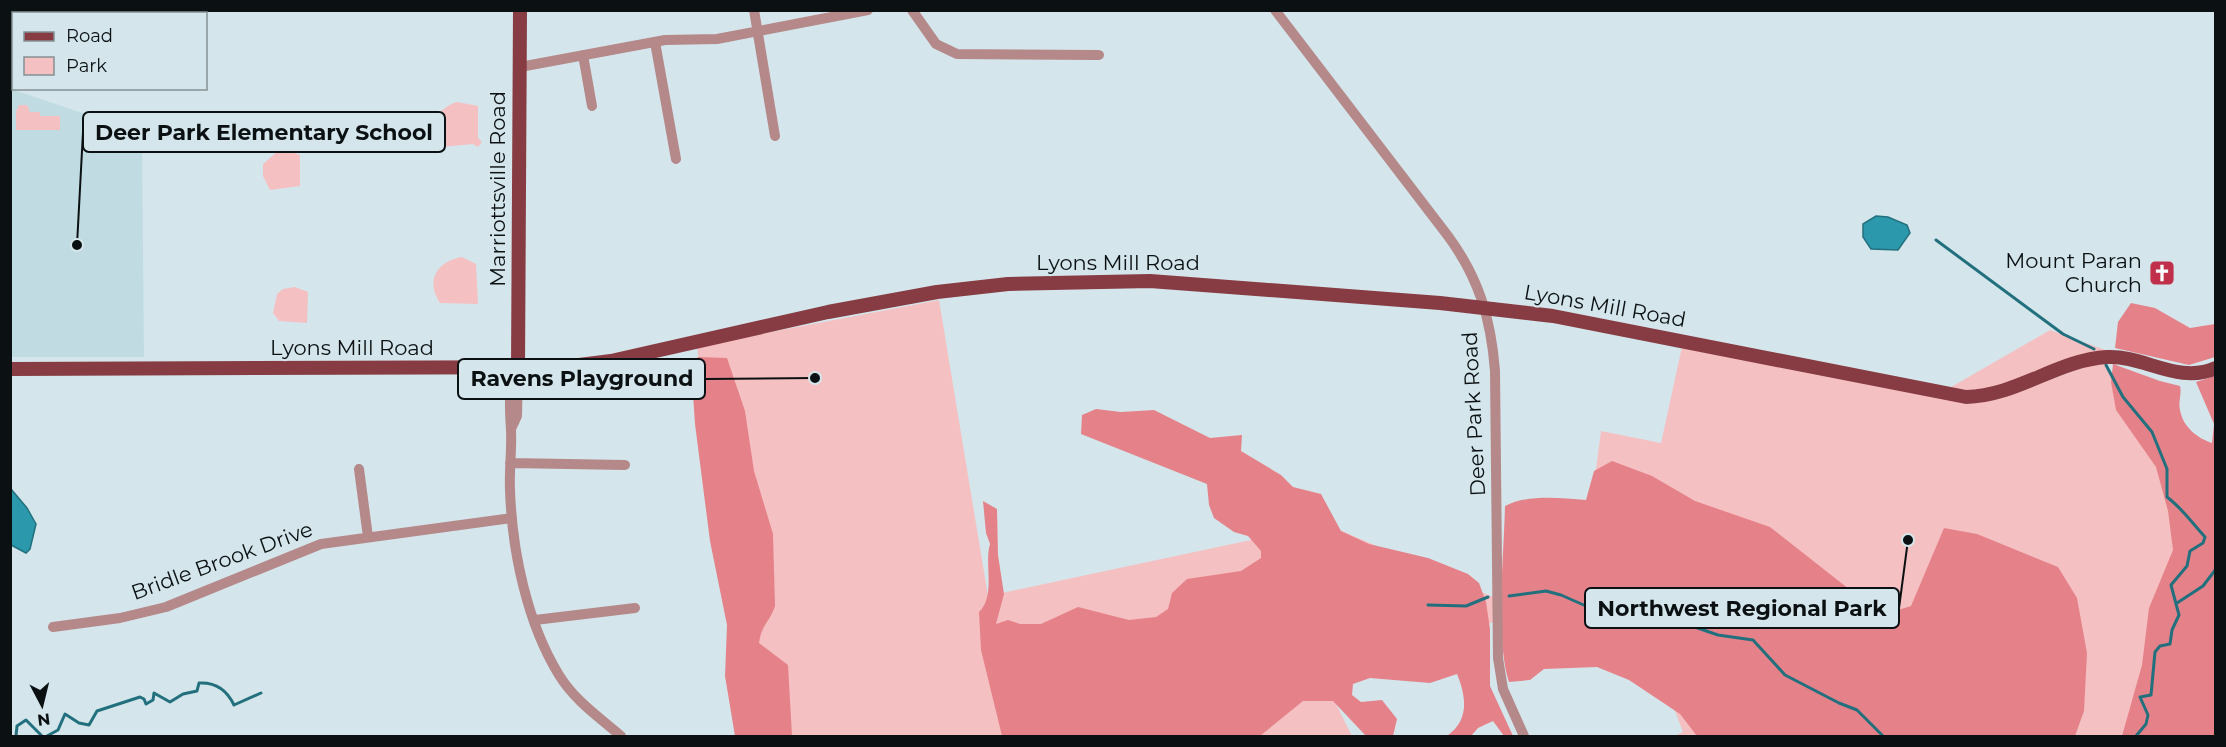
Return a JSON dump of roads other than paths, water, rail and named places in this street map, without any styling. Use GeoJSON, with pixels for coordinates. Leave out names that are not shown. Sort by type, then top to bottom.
{"type":"FeatureCollection","features":[{"type":"Feature","properties":{"kind":"main road","name":"Marriottsville Road"},"geometry":{"type":"LineString","coordinates":[[518,368],[520,10]]}},
{"type":"Feature","properties":{"kind":"main road","name":"Lyons Mill Road"},"geometry":{"type":"LineString","coordinates":[[10,369],[518,368],[596,363],[863,305],[937,292],[1008,284],[1161,281],[1486,307],[1616,327],[1966,397],[2006,391],[2074,365],[2104,357],[2126,359],[2182,373],[2199,373],[2216,368]]}},
{"type":"Feature","properties":{"kind":"street"},"geometry":{"type":"LineString","coordinates":[[754,10],[776,136]]}},
{"type":"Feature","properties":{"kind":"street"},"geometry":{"type":"LineString","coordinates":[[520,67],[655,42],[706,40],[868,10]]}},
{"type":"Feature","properties":{"kind":"street"},"geometry":{"type":"LineString","coordinates":[[912,10],[936,44],[957,54],[1099,55]]}},
{"type":"Feature","properties":{"kind":"street","name":"Deer Park Road"},"geometry":{"type":"LineString","coordinates":[[1275,10],[1456,246],[1477,282],[1486,307],[1496,384],[1498,658],[1503,689],[1524,736]]}},
{"type":"Feature","properties":{"kind":"street"},"geometry":{"type":"LineString","coordinates":[[655,42],[676,159]]}},
{"type":"Feature","properties":{"kind":"street"},"geometry":{"type":"LineString","coordinates":[[583,55],[592,106]]}},
{"type":"Feature","properties":{"kind":"street","name":"Marriottsville Road"},"geometry":{"type":"LineString","coordinates":[[518,368],[511,383],[508,416],[511,430],[512,518],[519,560],[535,620],[550,661],[572,694],[621,736]]}},
{"type":"Feature","properties":{"kind":"street"},"geometry":{"type":"LineString","coordinates":[[510,463],[625,465]]}},
{"type":"Feature","properties":{"kind":"street"},"geometry":{"type":"LineString","coordinates":[[358,469],[368,537]]}},
{"type":"Feature","properties":{"kind":"street","name":"Bridle Brook Drive"},"geometry":{"type":"LineString","coordinates":[[53,627],[143,614],[191,598],[321,544],[512,518]]}},
{"type":"Feature","properties":{"kind":"street"},"geometry":{"type":"LineString","coordinates":[[535,620],[635,608]]}},
{"type":"Feature","properties":{"kind":"water"},"geometry":{"type":"Polygon","coordinates":[[[1876,216],[1888,217],[1907,225],[1910,233],[1898,250],[1871,249],[1863,237],[1863,224],[1876,216]]]}},
{"type":"Feature","properties":{"kind":"water"},"geometry":{"type":"Polygon","coordinates":[[[11,489],[27,508],[36,524],[30,549],[26,553],[11,545],[11,489]]]}},
{"type":"Feature","properties":{"kind":"waterway"},"geometry":{"type":"LineString","coordinates":[[1936,240],[2063,334],[2094,349]]}},
{"type":"Feature","properties":{"kind":"waterway"},"geometry":{"type":"LineString","coordinates":[[2106,365],[2123,397],[2152,432],[2167,469],[2167,497],[2183,511],[2205,537],[2203,543],[2190,551],[2187,566],[2171,585],[2179,615],[2172,630],[2170,644],[2160,646],[2155,652],[2151,695],[2140,697],[2148,715],[2146,724],[2136,736]]}},
{"type":"Feature","properties":{"kind":"waterway"},"geometry":{"type":"LineString","coordinates":[[2177,603],[2203,586],[2216,569]]}},
{"type":"Feature","properties":{"kind":"waterway"},"geometry":{"type":"LineString","coordinates":[[1509,596],[1546,591],[1586,606],[1618,603],[1629,595],[1656,608],[1666,620],[1679,626],[1689,625],[1718,635],[1753,640],[1785,675],[1857,710],[1883,736]]}},
{"type":"Feature","properties":{"kind":"waterway"},"geometry":{"type":"LineString","coordinates":[[1428,605],[1466,606],[1488,597]]}},
{"type":"Feature","properties":{"kind":"waterway"},"geometry":{"type":"LineString","coordinates":[[47,736],[58,730],[65,714],[79,723],[89,725],[97,711],[140,697],[146,704],[153,700],[154,693],[170,702],[183,694],[197,691],[199,683],[211,684],[220,688],[234,705],[261,693]]}},
{"type":"Feature","properties":{"kind":"waterway"},"geometry":{"type":"LineString","coordinates":[[16,736],[17,726],[26,720],[42,736]]}},
{"type":"Feature","properties":{"kind":"place","name":"Deer Park Elementary School"},"geometry":{"type":"Point","coordinates":[77,245]}},
{"type":"Feature","properties":{"kind":"place","name":"Mount Paran Church"},"geometry":{"type":"Point","coordinates":[2162,273]}},
{"type":"Feature","properties":{"kind":"place","name":"Ravens Playground"},"geometry":{"type":"Point","coordinates":[815,378]}},
{"type":"Feature","properties":{"kind":"place","name":"Northwest Regional Park"},"geometry":{"type":"Point","coordinates":[1908,540]}}]}
